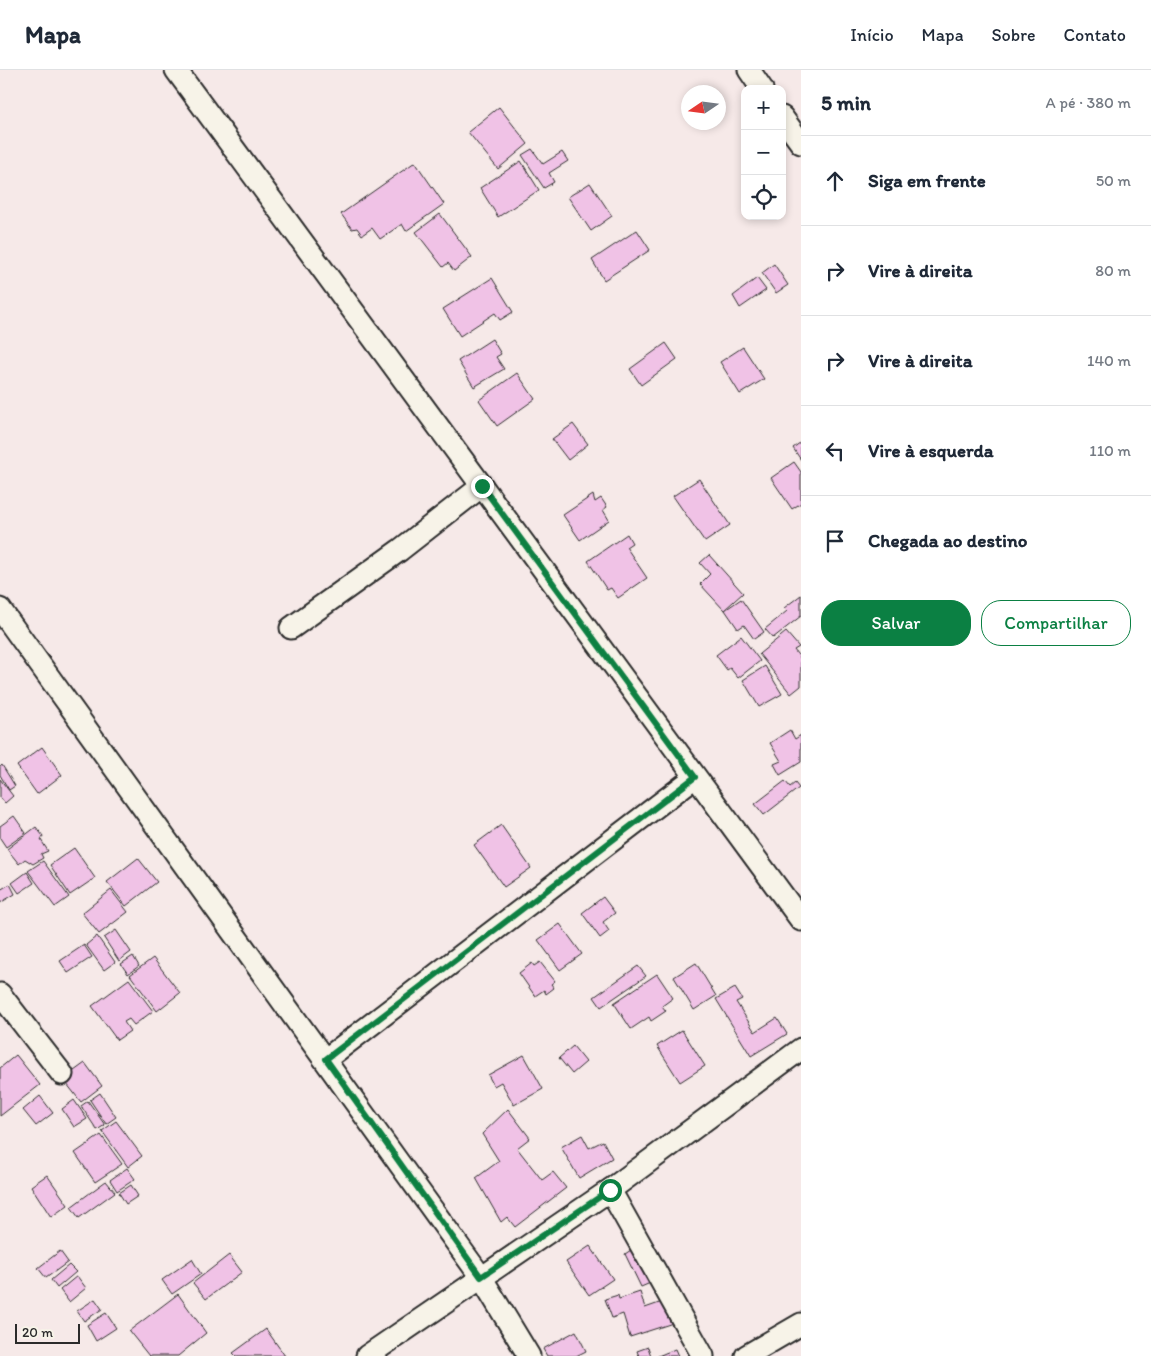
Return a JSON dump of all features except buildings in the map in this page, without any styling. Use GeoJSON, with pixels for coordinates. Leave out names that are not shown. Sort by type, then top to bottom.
{"type":"FeatureCollection","features":[{"type":"Feature","properties":{"kind":"street"},"geometry":{"type":"LineString","coordinates":[[176,70],[801,920]]}},
{"type":"Feature","properties":{"kind":"street"},"geometry":{"type":"LineString","coordinates":[[749,70],[759,85]]}},
{"type":"Feature","properties":{"kind":"street"},"geometry":{"type":"LineString","coordinates":[[786,122],[801,143]]}},
{"type":"Feature","properties":{"kind":"street"},"geometry":{"type":"LineString","coordinates":[[291,628],[400,550],[482,486]]}},
{"type":"Feature","properties":{"kind":"street"},"geometry":{"type":"LineString","coordinates":[[0,610],[326,1059],[481,1277],[529,1356]]}},
{"type":"Feature","properties":{"kind":"street"},"geometry":{"type":"LineString","coordinates":[[326,1059],[695,777]]}},
{"type":"Feature","properties":{"kind":"street"},"geometry":{"type":"LineString","coordinates":[[0,994],[62,1074]]}},
{"type":"Feature","properties":{"kind":"street"},"geometry":{"type":"LineString","coordinates":[[367,1356],[610,1190],[801,1049]]}},
{"type":"Feature","properties":{"kind":"street"},"geometry":{"type":"LineString","coordinates":[[610,1190],[703,1356]]}},
{"type":"Feature","properties":{"kind":"street"},"geometry":{"type":"LineString","coordinates":[[746,1356],[801,1324]]}},
{"type":"Feature","properties":{"kind":"route"},"geometry":{"type":"LineString","coordinates":[[482,486],[695,777],[326,1059],[481,1277],[610,1190]]}}]}
